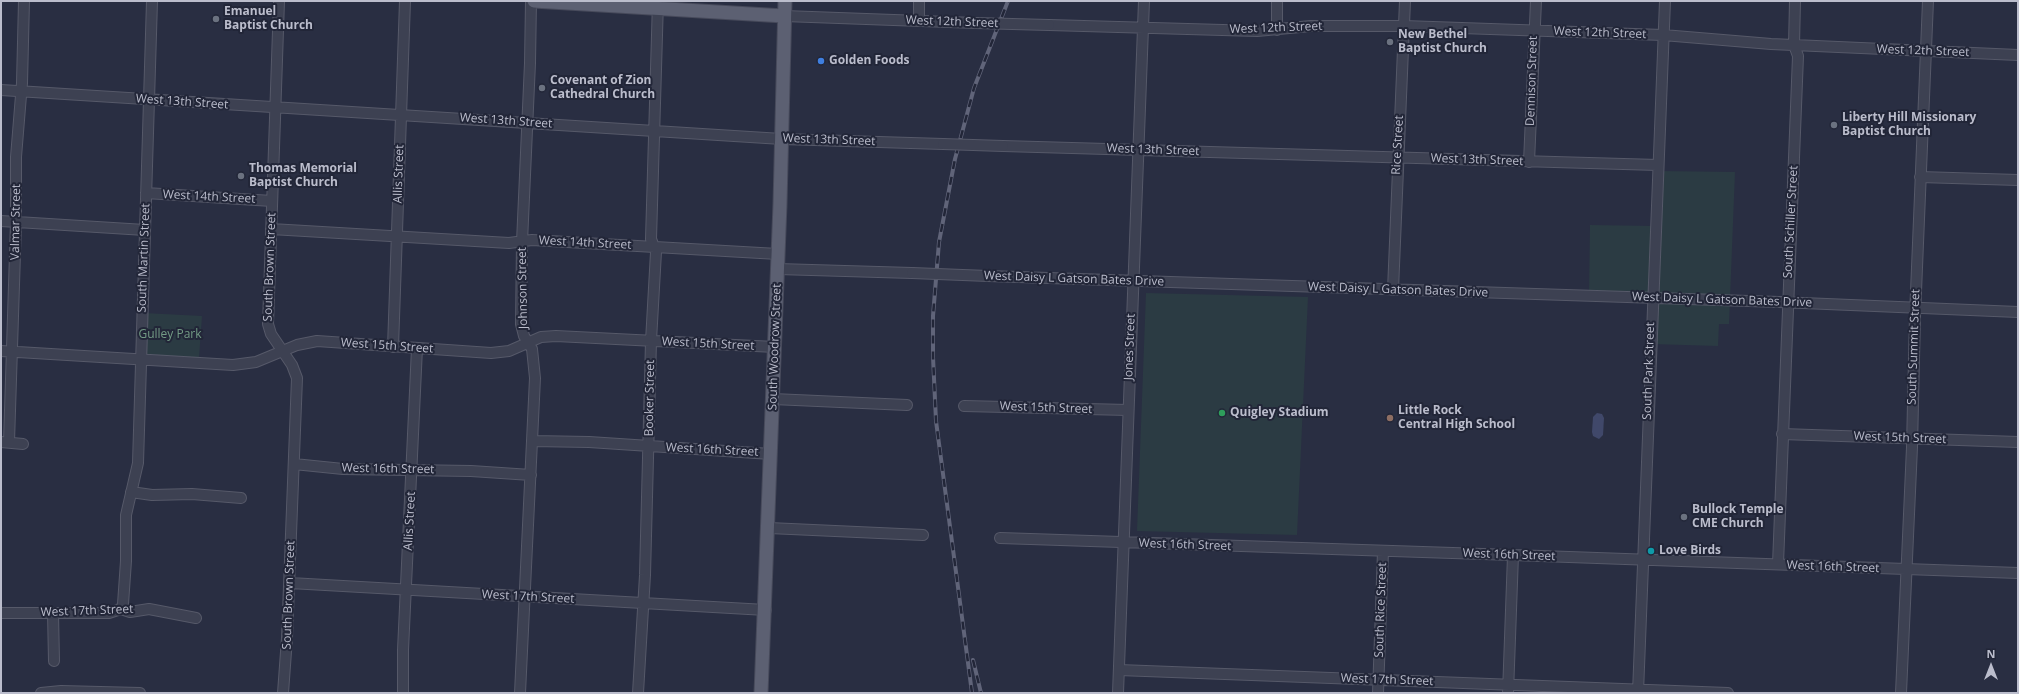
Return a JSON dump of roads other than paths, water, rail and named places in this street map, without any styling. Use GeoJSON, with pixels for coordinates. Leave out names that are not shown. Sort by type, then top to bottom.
{"type":"FeatureCollection","features":[{"type":"Feature","properties":{"kind":"main road","name":"West 12th Street"},"geometry":{"type":"LineString","coordinates":[[532,1],[658,5],[784,16]]}},
{"type":"Feature","properties":{"kind":"main road","name":"South Woodrow Street"},"geometry":{"type":"LineString","coordinates":[[761,693],[766,610],[778,269],[785,1]]}},
{"type":"Feature","properties":{"kind":"street","name":"Valmar Street"},"geometry":{"type":"LineString","coordinates":[[5,442],[12,352],[16,222],[16,157],[22,92],[24,1]]}},
{"type":"Feature","properties":{"kind":"street","name":"South Martin Street"},"geometry":{"type":"LineString","coordinates":[[121,609],[123,604],[126,561],[126,515],[138,463],[152,1]]}},
{"type":"Feature","properties":{"kind":"street","name":"South Brown Street"},"geometry":{"type":"LineString","coordinates":[[279,1],[274,107],[268,324],[271,334],[292,365],[297,378],[290,583],[286,668],[283,693]]}},
{"type":"Feature","properties":{"kind":"street","name":"Allis Street"},"geometry":{"type":"LineString","coordinates":[[393,347],[405,1]]}},
{"type":"Feature","properties":{"kind":"street","name":"Johnson Street"},"geometry":{"type":"LineString","coordinates":[[520,693],[535,378],[532,350],[524,336],[521,324],[526,123],[532,1]]}},
{"type":"Feature","properties":{"kind":"street"},"geometry":{"type":"LineString","coordinates":[[919,1],[919,21]]}},
{"type":"Feature","properties":{"kind":"street","name":"Jones Street"},"geometry":{"type":"LineString","coordinates":[[1118,693],[1132,281],[1139,150],[1144,1]]}},
{"type":"Feature","properties":{"kind":"street"},"geometry":{"type":"LineString","coordinates":[[1277,1],[1277,30]]}},
{"type":"Feature","properties":{"kind":"street","name":"Rice Street"},"geometry":{"type":"LineString","coordinates":[[1393,290],[1397,158],[1405,1]]}},
{"type":"Feature","properties":{"kind":"street","name":"Dennison Street"},"geometry":{"type":"LineString","coordinates":[[1528,162],[1536,1]]}},
{"type":"Feature","properties":{"kind":"street","name":"South Park Street"},"geometry":{"type":"LineString","coordinates":[[1638,691],[1652,298],[1665,1]]}},
{"type":"Feature","properties":{"kind":"street","name":"South Schiller Street"},"geometry":{"type":"LineString","coordinates":[[1778,564],[1787,302],[1798,56],[1794,45],[1795,1]]}},
{"type":"Feature","properties":{"kind":"street","name":"South Summit Street"},"geometry":{"type":"LineString","coordinates":[[1900,693],[1907,570],[1915,308],[1928,1]]}},
{"type":"Feature","properties":{"kind":"street","name":"Booker Street"},"geometry":{"type":"LineString","coordinates":[[638,693],[649,446],[651,341],[656,252],[651,239],[658,5]]}},
{"type":"Feature","properties":{"kind":"street","name":"West 12th Street"},"geometry":{"type":"LineString","coordinates":[[784,16],[1143,28],[1277,30],[1327,25],[1404,26],[1663,35],[1794,45],[2018,55]]}},
{"type":"Feature","properties":{"kind":"street","name":"West 13th Street"},"geometry":{"type":"LineString","coordinates":[[1,90],[782,139],[1658,165]]}},
{"type":"Feature","properties":{"kind":"street"},"geometry":{"type":"LineString","coordinates":[[1920,177],[2018,180]]}},
{"type":"Feature","properties":{"kind":"street","name":"West 14th Street"},"geometry":{"type":"LineString","coordinates":[[146,193],[272,201]]}},
{"type":"Feature","properties":{"kind":"street"},"geometry":{"type":"LineString","coordinates":[[1,221],[145,230]]}},
{"type":"Feature","properties":{"kind":"street","name":"West 14th Street"},"geometry":{"type":"LineString","coordinates":[[271,229],[509,244],[532,240],[778,254]]}},
{"type":"Feature","properties":{"kind":"street","name":"West Daisy L Gatson Bates Drive"},"geometry":{"type":"LineString","coordinates":[[778,269],[1787,302],[2018,312]]}},
{"type":"Feature","properties":{"kind":"street","name":"West 15th Street"},"geometry":{"type":"LineString","coordinates":[[1,351],[245,364],[256,362],[297,345],[317,341],[393,347],[500,352],[529,343],[541,337],[556,336],[775,347]]}},
{"type":"Feature","properties":{"kind":"street","name":"Allis Street"},"geometry":{"type":"LineString","coordinates":[[403,693],[406,589],[413,470],[417,348]]}},
{"type":"Feature","properties":{"kind":"street"},"geometry":{"type":"LineString","coordinates":[[773,399],[907,405]]}},
{"type":"Feature","properties":{"kind":"street","name":"West 15th Street"},"geometry":{"type":"LineString","coordinates":[[964,406],[1128,410]]}},
{"type":"Feature","properties":{"kind":"street","name":"West 15th Street"},"geometry":{"type":"LineString","coordinates":[[1782,434],[2018,442]]}},
{"type":"Feature","properties":{"kind":"street","name":"West 16th Street"},"geometry":{"type":"LineString","coordinates":[[533,441],[589,442],[771,454]]}},
{"type":"Feature","properties":{"kind":"street"},"geometry":{"type":"LineString","coordinates":[[5,442],[23,444]]}},
{"type":"Feature","properties":{"kind":"street","name":"West 16th Street"},"geometry":{"type":"LineString","coordinates":[[294,464],[343,469],[413,470],[531,475]]}},
{"type":"Feature","properties":{"kind":"street"},"geometry":{"type":"LineString","coordinates":[[131,492],[152,495],[192,494],[241,498]]}},
{"type":"Feature","properties":{"kind":"street"},"geometry":{"type":"LineString","coordinates":[[768,528],[923,535]]}},
{"type":"Feature","properties":{"kind":"street","name":"West 16th Street"},"geometry":{"type":"LineString","coordinates":[[1000,538],[2018,573]]}},
{"type":"Feature","properties":{"kind":"street","name":"South Rice Street"},"geometry":{"type":"LineString","coordinates":[[1378,693],[1383,551]]}},
{"type":"Feature","properties":{"kind":"street"},"geometry":{"type":"LineString","coordinates":[[1508,689],[1513,555]]}},
{"type":"Feature","properties":{"kind":"street","name":"West 17th Street"},"geometry":{"type":"LineString","coordinates":[[290,583],[766,610]]}},
{"type":"Feature","properties":{"kind":"street","name":"West 17th Street"},"geometry":{"type":"LineString","coordinates":[[1,613],[110,613],[121,609],[130,612],[158,609],[196,618]]}},
{"type":"Feature","properties":{"kind":"street"},"geometry":{"type":"LineString","coordinates":[[53,613],[54,662]]}},
{"type":"Feature","properties":{"kind":"street","name":"West 17th Street"},"geometry":{"type":"LineString","coordinates":[[1119,670],[1378,680],[1508,689],[1728,693]]}},
{"type":"Feature","properties":{"kind":"street"},"geometry":{"type":"LineString","coordinates":[[41,693],[61,690],[104,690],[140,693]]}},
{"type":"Feature","properties":{"kind":"water"},"geometry":{"type":"Polygon","coordinates":[[[1597,413],[1602,414],[1604,418],[1603,435],[1599,439],[1593,436],[1592,432],[1593,417],[1597,413]]]}},
{"type":"Feature","properties":{"kind":"railway"},"geometry":{"type":"LineString","coordinates":[[972,693],[936,421],[933,316],[939,242],[955,159],[974,88],[1008,1]]}},
{"type":"Feature","properties":{"kind":"railway"},"geometry":{"type":"LineString","coordinates":[[973,660],[981,693]]}},
{"type":"Feature","properties":{"kind":"place","name":"Emanuel Baptist Church"},"geometry":{"type":"Point","coordinates":[216,19]}},
{"type":"Feature","properties":{"kind":"place","name":"New Bethel Baptist Church"},"geometry":{"type":"Point","coordinates":[1390,42]}},
{"type":"Feature","properties":{"kind":"place","name":"Golden Foods"},"geometry":{"type":"Point","coordinates":[821,61]}},
{"type":"Feature","properties":{"kind":"place","name":"Covenant of Zion Cathedral Church"},"geometry":{"type":"Point","coordinates":[542,88]}},
{"type":"Feature","properties":{"kind":"place","name":"Liberty Hill Missionary Baptist Church"},"geometry":{"type":"Point","coordinates":[1834,125]}},
{"type":"Feature","properties":{"kind":"place","name":"Thomas Memorial Baptist Church"},"geometry":{"type":"Point","coordinates":[241,176]}},
{"type":"Feature","properties":{"kind":"place","name":"Quigley Stadium"},"geometry":{"type":"Point","coordinates":[1222,413]}},
{"type":"Feature","properties":{"kind":"place","name":"Little Rock Central High School"},"geometry":{"type":"Point","coordinates":[1390,418]}},
{"type":"Feature","properties":{"kind":"place","name":"Bullock Temple CME Church"},"geometry":{"type":"Point","coordinates":[1684,517]}},
{"type":"Feature","properties":{"kind":"place","name":"Love Birds"},"geometry":{"type":"Point","coordinates":[1651,551]}},
{"type":"Feature","properties":{"kind":"park label","name":"Gulley Park"},"geometry":{"type":"Point","coordinates":[170,335]}}]}
